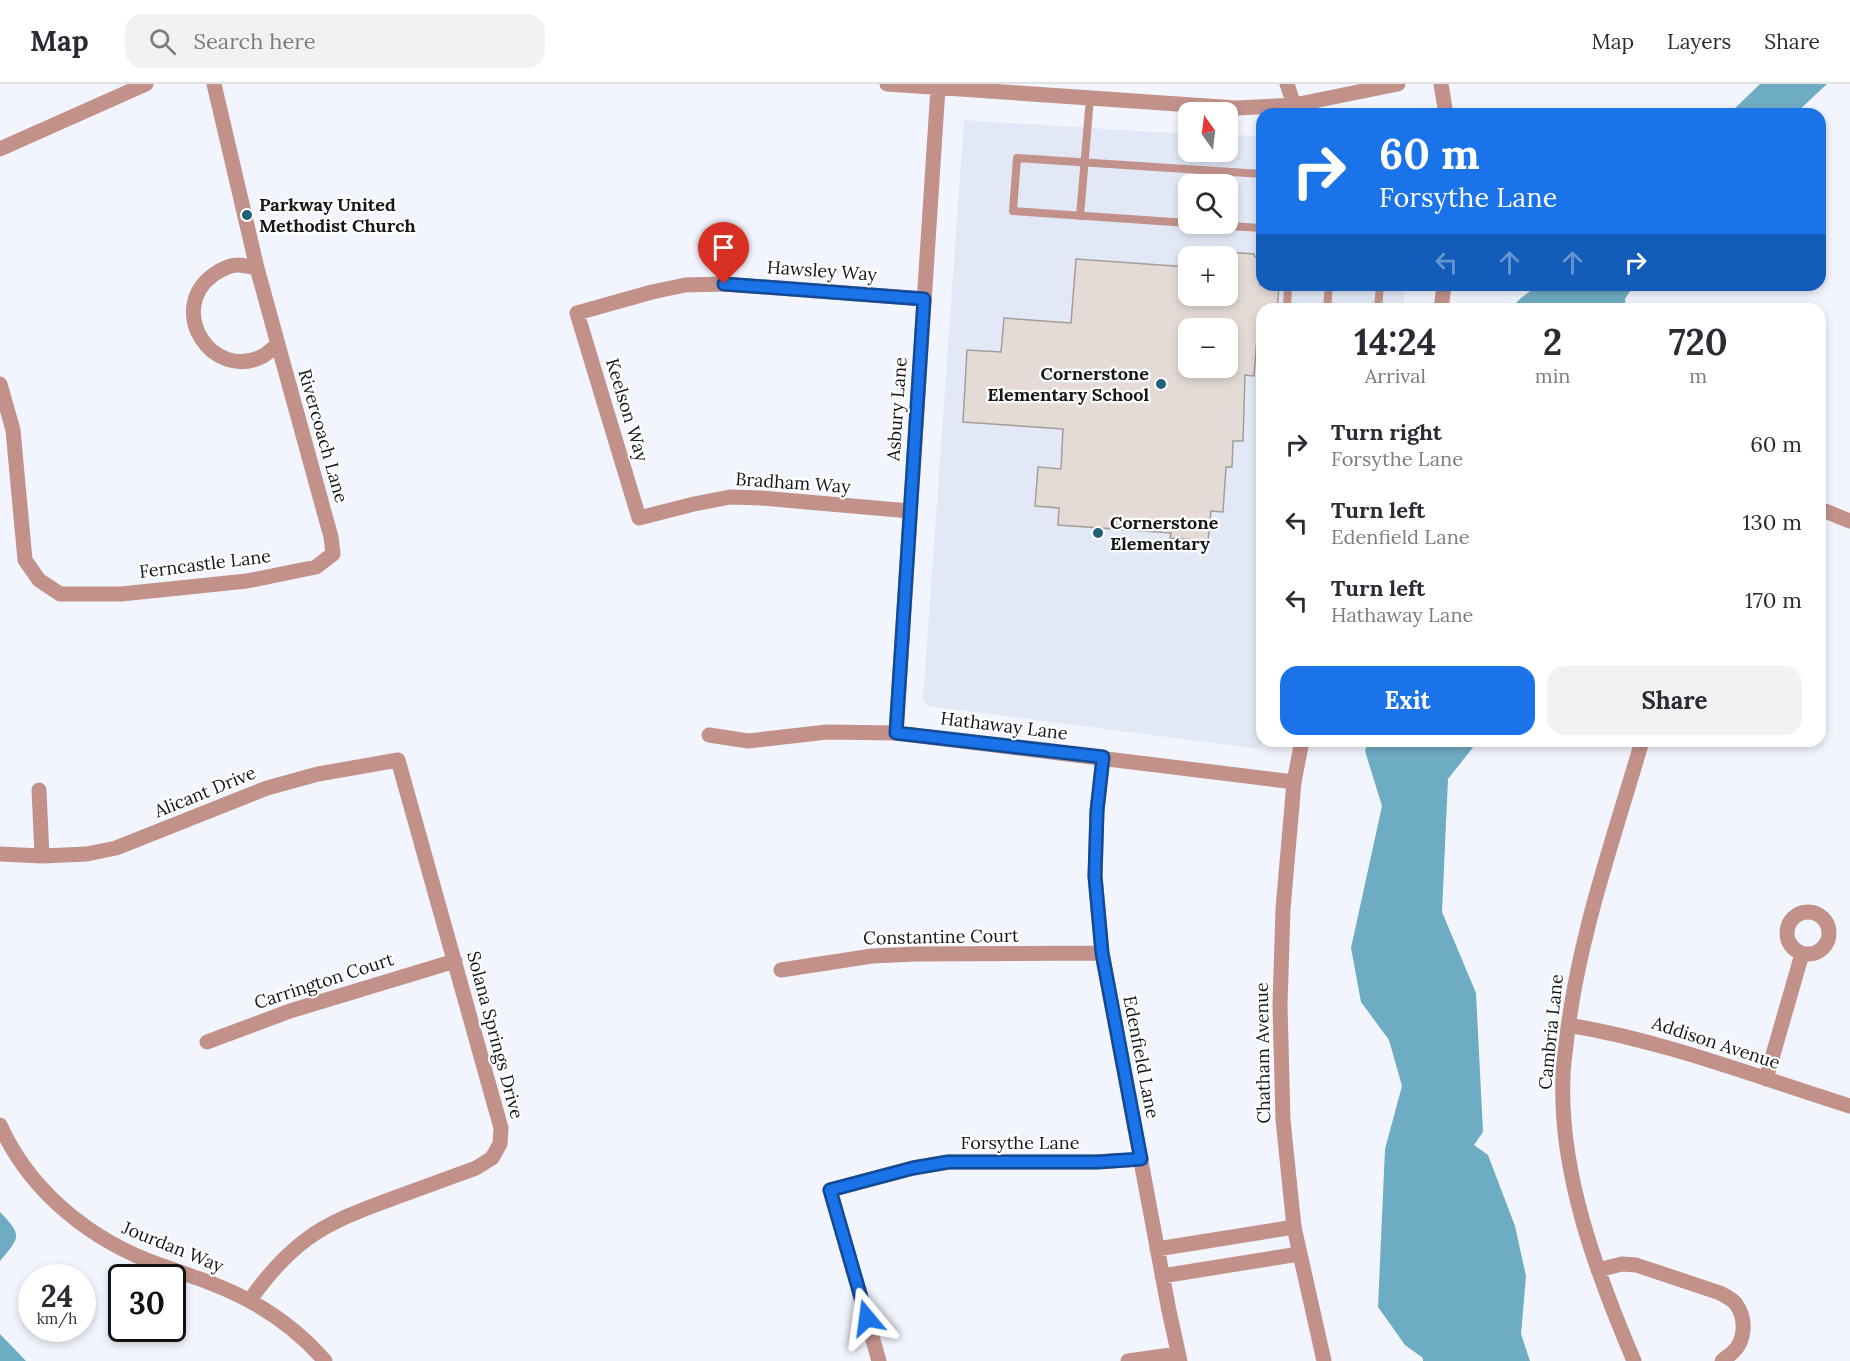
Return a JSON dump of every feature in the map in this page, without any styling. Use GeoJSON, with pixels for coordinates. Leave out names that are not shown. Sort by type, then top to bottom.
{"type":"FeatureCollection","features":[{"type":"Feature","properties":{"kind":"street"},"geometry":{"type":"LineString","coordinates":[[0,149],[146,84]]}},
{"type":"Feature","properties":{"kind":"street","name":"Rivercoach Lane"},"geometry":{"type":"LineString","coordinates":[[214,84],[256,268],[331,537]]}},
{"type":"Feature","properties":{"kind":"street"},"geometry":{"type":"LineString","coordinates":[[887,84],[1256,109]]}},
{"type":"Feature","properties":{"kind":"street"},"geometry":{"type":"LineString","coordinates":[[1287,84],[1293,108]]}},
{"type":"Feature","properties":{"kind":"street"},"geometry":{"type":"LineString","coordinates":[[1302,108],[1398,84]]}},
{"type":"Feature","properties":{"kind":"street"},"geometry":{"type":"LineString","coordinates":[[1442,84],[1445,108]]}},
{"type":"Feature","properties":{"kind":"street","name":"Asbury Lane"},"geometry":{"type":"LineString","coordinates":[[896,733],[938,88]]}},
{"type":"Feature","properties":{"kind":"street"},"geometry":{"type":"LineString","coordinates":[[256,268],[238,265],[219,270],[204,281],[195,298],[192,316],[197,335],[209,350],[225,359],[244,361],[262,356],[277,345]]}},
{"type":"Feature","properties":{"kind":"street","name":"Hawsley Way"},"geometry":{"type":"LineString","coordinates":[[577,313],[652,292],[694,285],[724,284],[924,299]]}},
{"type":"Feature","properties":{"kind":"street","name":"Keelson Way"},"geometry":{"type":"LineString","coordinates":[[577,313],[639,518]]}},
{"type":"Feature","properties":{"kind":"street","name":"Ferncastle Lane"},"geometry":{"type":"LineString","coordinates":[[0,384],[13,430],[25,560],[39,580],[60,594],[121,594],[247,580],[316,567],[333,554],[331,537]]}},
{"type":"Feature","properties":{"kind":"street","name":"Bradham Way"},"geometry":{"type":"LineString","coordinates":[[639,518],[730,497],[910,511]]}},
{"type":"Feature","properties":{"kind":"street"},"geometry":{"type":"LineString","coordinates":[[1826,511],[1850,520]]}},
{"type":"Feature","properties":{"kind":"street","name":"Hathaway Lane"},"geometry":{"type":"LineString","coordinates":[[709,735],[748,741],[827,732],[896,733],[1294,782]]}},
{"type":"Feature","properties":{"kind":"street","name":"Chatham Avenue"},"geometry":{"type":"LineString","coordinates":[[1301,747],[1294,782],[1283,909],[1280,1005],[1283,1120],[1294,1227],[1324,1361]]}},
{"type":"Feature","properties":{"kind":"street","name":"Cambria Lane"},"geometry":{"type":"LineString","coordinates":[[1634,1361],[1609,1303],[1579,1204],[1564,1128],[1563,1077],[1572,991],[1586,932],[1640,747]]}},
{"type":"Feature","properties":{"kind":"street","name":"Edenfield Lane"},"geometry":{"type":"LineString","coordinates":[[1103,757],[1097,811],[1095,876],[1102,953],[1179,1357]]}},
{"type":"Feature","properties":{"kind":"street","name":"Alicant Drive"},"geometry":{"type":"LineString","coordinates":[[0,857],[87,854],[116,848],[256,792],[318,774],[398,760],[406,784]]}},
{"type":"Feature","properties":{"kind":"street","name":"Solana Springs Drive"},"geometry":{"type":"LineString","coordinates":[[250,1300],[263,1281],[287,1256],[307,1239],[331,1224],[476,1167],[492,1158],[500,1144],[501,1128],[406,784]]}},
{"type":"Feature","properties":{"kind":"street"},"geometry":{"type":"LineString","coordinates":[[39,790],[42,856]]}},
{"type":"Feature","properties":{"kind":"street","name":"Constantine Court"},"geometry":{"type":"LineString","coordinates":[[781,970],[872,956],[1102,953]]}},
{"type":"Feature","properties":{"kind":"street"},"geometry":{"type":"LineString","coordinates":[[1766,1079],[1802,954]]}},
{"type":"Feature","properties":{"kind":"street","name":"Carrington Court"},"geometry":{"type":"LineString","coordinates":[[207,1042],[290,1011],[455,961]]}},
{"type":"Feature","properties":{"kind":"street","name":"Addison Avenue"},"geometry":{"type":"LineString","coordinates":[[1568,1025],[1612,1032],[1652,1042],[1850,1106]]}},
{"type":"Feature","properties":{"kind":"street","name":"Jourdan Way"},"geometry":{"type":"LineString","coordinates":[[0,1125],[22,1164],[50,1198],[70,1216],[108,1242],[135,1255],[213,1284],[266,1309],[295,1330],[324,1361]]}},
{"type":"Feature","properties":{"kind":"street","name":"Forsythe Lane"},"geometry":{"type":"LineString","coordinates":[[879,1361],[830,1190],[913,1168],[948,1162],[1097,1162],[1141,1159]]}},
{"type":"Feature","properties":{"kind":"street"},"geometry":{"type":"LineString","coordinates":[[1157,1249],[1294,1227]]}},
{"type":"Feature","properties":{"kind":"street"},"geometry":{"type":"LineString","coordinates":[[1162,1276],[1299,1254]]}},
{"type":"Feature","properties":{"kind":"street"},"geometry":{"type":"LineString","coordinates":[[1598,1269],[1622,1264],[1636,1265],[1720,1293],[1735,1302],[1740,1312],[1743,1332],[1734,1351],[1722,1361]]}},
{"type":"Feature","properties":{"kind":"street"},"geometry":{"type":"LineString","coordinates":[[1128,1361],[1179,1357]]}},
{"type":"Feature","properties":{"kind":"lane"},"geometry":{"type":"LineString","coordinates":[[1080,216],[1090,98]]}},
{"type":"Feature","properties":{"kind":"lane"},"geometry":{"type":"LineString","coordinates":[[1178,222],[1013,211],[1017,158],[1256,174]]}},
{"type":"Feature","properties":{"kind":"lane"},"geometry":{"type":"LineString","coordinates":[[1238,227],[1256,228]]}},
{"type":"Feature","properties":{"kind":"shaded area","name":"Cornerstone Elementary"},"geometry":{"type":"Polygon","coordinates":[[[964,120],[1178,133],[1178,162],[1238,162],[1238,135],[1256,136],[1256,291],[1404,291],[1404,303],[1256,303],[1256,747],[1260,747],[1260,749],[927,706],[923,699],[964,120]]]}},
{"type":"Feature","properties":{"kind":"water"},"geometry":{"type":"Polygon","coordinates":[[[1760,84],[1827,84],[1801,108],[1735,108],[1760,84]]]}},
{"type":"Feature","properties":{"kind":"water"},"geometry":{"type":"Polygon","coordinates":[[[1530,291],[1630,291],[1625,299],[1625,303],[1516,303],[1530,291]]]}},
{"type":"Feature","properties":{"kind":"water"},"geometry":{"type":"Polygon","coordinates":[[[1367,747],[1473,747],[1448,779],[1442,912],[1476,993],[1483,1132],[1474,1145],[1488,1155],[1515,1226],[1526,1276],[1521,1334],[1530,1361],[1423,1361],[1423,1358],[1405,1345],[1378,1307],[1385,1149],[1402,1086],[1389,1040],[1361,1002],[1351,948],[1382,806],[1365,751],[1367,747]]]}},
{"type":"Feature","properties":{"kind":"water"},"geometry":{"type":"Polygon","coordinates":[[[0,1212],[13,1226],[16,1236],[12,1247],[0,1261],[0,1212]]]}},
{"type":"Feature","properties":{"kind":"water"},"geometry":{"type":"Polygon","coordinates":[[[0,1334],[26,1361],[0,1361],[0,1334]]]}},
{"type":"Feature","properties":{"kind":"building"},"geometry":{"type":"Polygon","coordinates":[[[1238,253],[1254,254],[1256,257],[1256,291],[1279,291],[1278,303],[1256,303],[1254,376],[1245,375],[1243,441],[1233,441],[1232,467],[1226,467],[1223,512],[1211,511],[1208,541],[1170,538],[1171,533],[1058,525],[1059,508],[1035,506],[1038,467],[1061,469],[1063,429],[963,422],[967,350],[1001,352],[1004,318],[1071,323],[1076,259],[1178,266],[1178,306],[1238,306],[1238,253]]]}},
{"type":"Feature","properties":{"kind":"place","name":"Parkway United Methodist Church"},"geometry":{"type":"Point","coordinates":[247,215]}},
{"type":"Feature","properties":{"kind":"place","name":"Cornerstone Elementary School"},"geometry":{"type":"Point","coordinates":[1161,384]}},
{"type":"Feature","properties":{"kind":"place","name":"Cornerstone Elementary"},"geometry":{"type":"Point","coordinates":[1098,533]}},
{"type":"Feature","properties":{"kind":"route"},"geometry":{"type":"LineString","coordinates":[[724,284],[924,299],[896,733],[1103,757],[1097,811],[1095,876],[1102,953],[1141,1159],[1097,1162],[948,1162],[913,1168],[830,1190],[867,1318]]}}]}
